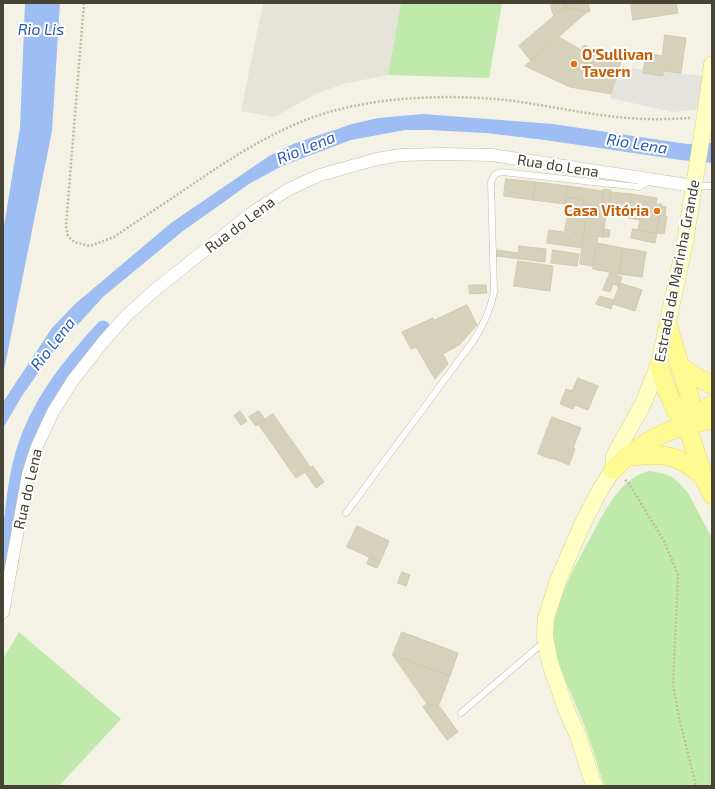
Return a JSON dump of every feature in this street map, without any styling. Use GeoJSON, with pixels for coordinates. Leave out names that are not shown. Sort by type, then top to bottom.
{"type":"FeatureCollection","features":[{"type":"Feature","properties":{"kind":"main road","name":"Estrada da Marinha Grande"},"geometry":{"type":"LineString","coordinates":[[594,786],[578,736],[552,672],[545,641],[546,618],[560,578],[583,523],[612,470],[614,456],[643,404],[659,364],[684,242],[712,64]]}},
{"type":"Feature","properties":{"kind":"main road"},"geometry":{"type":"LineString","coordinates":[[668,326],[690,398],[687,425]]}},
{"type":"Feature","properties":{"kind":"main road"},"geometry":{"type":"LineString","coordinates":[[659,364],[676,411],[687,425],[704,478],[712,495]]}},
{"type":"Feature","properties":{"kind":"main road"},"geometry":{"type":"LineString","coordinates":[[680,366],[696,377],[712,385]]}},
{"type":"Feature","properties":{"kind":"main road"},"geometry":{"type":"LineString","coordinates":[[687,425],[701,411],[712,405]]}},
{"type":"Feature","properties":{"kind":"main road"},"geometry":{"type":"LineString","coordinates":[[612,470],[639,446],[654,438],[687,425],[712,419]]}},
{"type":"Feature","properties":{"kind":"main road"},"geometry":{"type":"LineString","coordinates":[[625,457],[660,455],[675,458],[688,464],[704,478]]}},
{"type":"Feature","properties":{"kind":"street","name":"Rua do Lena"},"geometry":{"type":"LineString","coordinates":[[3,612],[28,474],[37,446],[57,406],[73,380],[103,342],[127,315],[156,289],[253,212],[289,189],[320,175],[377,159],[401,155],[440,154],[492,156],[652,180],[694,181]]}},
{"type":"Feature","properties":{"kind":"lane"},"geometry":{"type":"LineString","coordinates":[[346,513],[474,340],[484,323],[490,309],[494,292],[491,182],[494,175],[498,172],[502,172],[638,187],[652,180]]}},
{"type":"Feature","properties":{"kind":"lane"},"geometry":{"type":"LineString","coordinates":[[694,181],[712,186]]}},
{"type":"Feature","properties":{"kind":"lane"},"geometry":{"type":"LineString","coordinates":[[461,713],[545,641]]}},
{"type":"Feature","properties":{"kind":"path"},"geometry":{"type":"LineString","coordinates":[[84,3],[66,226],[68,236],[74,242],[90,246],[114,236],[253,145],[304,120],[354,106],[406,100],[466,97],[497,99],[628,118],[704,122]]}},
{"type":"Feature","properties":{"kind":"path"},"geometry":{"type":"LineString","coordinates":[[612,470],[628,482],[664,541],[678,575],[673,685],[678,717],[696,786]]}},
{"type":"Feature","properties":{"kind":"shaded area"},"geometry":{"type":"Polygon","coordinates":[[[263,3],[401,3],[388,75],[343,84],[316,94],[274,117],[241,111],[263,3]]]}},
{"type":"Feature","properties":{"kind":"shaded area"},"geometry":{"type":"Polygon","coordinates":[[[620,66],[643,70],[643,73],[663,75],[663,71],[703,76],[699,104],[695,110],[672,112],[610,98],[620,66]]]}},
{"type":"Feature","properties":{"kind":"green space"},"geometry":{"type":"Polygon","coordinates":[[[401,3],[502,3],[489,78],[388,75],[401,3]]]}},
{"type":"Feature","properties":{"kind":"green space"},"geometry":{"type":"Polygon","coordinates":[[[649,471],[662,473],[672,477],[680,484],[688,493],[712,538],[712,786],[604,786],[581,717],[562,672],[553,643],[553,629],[556,614],[567,583],[611,501],[631,479],[649,471]]]}},
{"type":"Feature","properties":{"kind":"green space"},"geometry":{"type":"Polygon","coordinates":[[[19,632],[121,719],[59,786],[3,786],[3,659],[19,632]]]}},
{"type":"Feature","properties":{"kind":"water","name":"Rio Lis"},"geometry":{"type":"Polygon","coordinates":[[[25,3],[60,3],[52,131],[3,375],[3,232],[20,128],[25,3]]]}},
{"type":"Feature","properties":{"kind":"water","name":"Rio Lena"},"geometry":{"type":"Polygon","coordinates":[[[423,114],[553,124],[687,144],[712,143],[712,163],[486,133],[405,130],[351,140],[282,166],[249,184],[183,231],[104,296],[52,353],[22,396],[3,428],[3,402],[52,328],[75,304],[171,223],[269,156],[293,144],[352,124],[378,118],[423,114]]]}},
{"type":"Feature","properties":{"kind":"building"},"geometry":{"type":"Polygon","coordinates":[[[551,3],[565,3],[565,7],[554,16],[551,3]]]}},
{"type":"Feature","properties":{"kind":"building"},"geometry":{"type":"Polygon","coordinates":[[[565,3],[588,3],[590,11],[587,12],[565,7],[565,3]]]}},
{"type":"Feature","properties":{"kind":"building"},"geometry":{"type":"Polygon","coordinates":[[[631,3],[676,3],[678,13],[633,20],[631,3]]]}},
{"type":"Feature","properties":{"kind":"building"},"geometry":{"type":"Polygon","coordinates":[[[565,7],[587,12],[531,61],[519,46],[565,7]]]}},
{"type":"Feature","properties":{"kind":"building"},"geometry":{"type":"Polygon","coordinates":[[[665,35],[686,38],[681,73],[663,71],[663,76],[643,73],[646,53],[662,56],[665,35]]]}},
{"type":"Feature","properties":{"kind":"building","name":"O'Sullivan Tavern"},"geometry":{"type":"Polygon","coordinates":[[[559,37],[581,50],[584,45],[602,54],[605,50],[623,55],[611,94],[570,87],[525,66],[559,37]]]}},
{"type":"Feature","properties":{"kind":"building"},"geometry":{"type":"Polygon","coordinates":[[[506,179],[536,182],[533,200],[504,196],[506,179]]]}},
{"type":"Feature","properties":{"kind":"building"},"geometry":{"type":"Polygon","coordinates":[[[536,182],[568,186],[565,204],[533,200],[536,182]]]}},
{"type":"Feature","properties":{"kind":"building"},"geometry":{"type":"Polygon","coordinates":[[[568,186],[604,191],[602,207],[583,204],[584,199],[566,197],[568,186]]]}},
{"type":"Feature","properties":{"kind":"building"},"geometry":{"type":"Polygon","coordinates":[[[604,189],[611,190],[609,208],[602,207],[604,189]]]}},
{"type":"Feature","properties":{"kind":"building"},"geometry":{"type":"Polygon","coordinates":[[[611,192],[631,194],[630,206],[626,206],[625,217],[587,212],[588,205],[609,208],[611,192]]]}},
{"type":"Feature","properties":{"kind":"building"},"geometry":{"type":"Polygon","coordinates":[[[631,194],[657,198],[656,204],[662,204],[657,233],[638,230],[640,220],[628,218],[631,194]]]}},
{"type":"Feature","properties":{"kind":"building"},"geometry":{"type":"Polygon","coordinates":[[[566,197],[584,199],[581,216],[564,213],[566,197]]]}},
{"type":"Feature","properties":{"kind":"building"},"geometry":{"type":"Polygon","coordinates":[[[583,204],[588,205],[586,216],[581,216],[583,204]]]}},
{"type":"Feature","properties":{"kind":"building"},"geometry":{"type":"Polygon","coordinates":[[[626,206],[630,206],[628,218],[625,217],[626,206]]]}},
{"type":"Feature","properties":{"kind":"building"},"geometry":{"type":"Polygon","coordinates":[[[661,206],[666,207],[665,216],[667,217],[664,234],[657,233],[661,206]]]}},
{"type":"Feature","properties":{"kind":"building"},"geometry":{"type":"Polygon","coordinates":[[[587,212],[606,215],[603,237],[584,234],[587,212]]]}},
{"type":"Feature","properties":{"kind":"building"},"geometry":{"type":"Polygon","coordinates":[[[568,214],[586,216],[584,234],[565,231],[568,214]]]}},
{"type":"Feature","properties":{"kind":"building"},"geometry":{"type":"Polygon","coordinates":[[[604,229],[610,230],[609,237],[603,237],[604,229]]]}},
{"type":"Feature","properties":{"kind":"building"},"geometry":{"type":"Polygon","coordinates":[[[633,229],[657,233],[655,243],[631,238],[633,229]]]}},
{"type":"Feature","properties":{"kind":"building"},"geometry":{"type":"Polygon","coordinates":[[[549,230],[584,235],[582,248],[547,243],[549,230]]]}},
{"type":"Feature","properties":{"kind":"building"},"geometry":{"type":"Polygon","coordinates":[[[584,235],[598,237],[593,266],[580,264],[584,235]]]}},
{"type":"Feature","properties":{"kind":"building"},"geometry":{"type":"Polygon","coordinates":[[[597,243],[623,248],[619,274],[593,269],[597,243]]]}},
{"type":"Feature","properties":{"kind":"building"},"geometry":{"type":"Polygon","coordinates":[[[519,246],[546,249],[545,262],[496,256],[497,250],[518,253],[519,246]]]}},
{"type":"Feature","properties":{"kind":"building"},"geometry":{"type":"Polygon","coordinates":[[[623,248],[646,252],[642,277],[619,274],[623,248]]]}},
{"type":"Feature","properties":{"kind":"building"},"geometry":{"type":"Polygon","coordinates":[[[553,250],[579,254],[577,266],[551,263],[553,250]]]}},
{"type":"Feature","properties":{"kind":"building"},"geometry":{"type":"Polygon","coordinates":[[[518,261],[553,266],[550,291],[514,286],[518,261]]]}},
{"type":"Feature","properties":{"kind":"building"},"geometry":{"type":"Polygon","coordinates":[[[610,273],[622,277],[619,286],[613,284],[610,292],[603,290],[610,273]]]}},
{"type":"Feature","properties":{"kind":"building"},"geometry":{"type":"Polygon","coordinates":[[[620,283],[642,290],[635,311],[613,304],[620,283]]]}},
{"type":"Feature","properties":{"kind":"building"},"geometry":{"type":"Polygon","coordinates":[[[469,285],[486,285],[487,293],[470,294],[469,285]]]}},
{"type":"Feature","properties":{"kind":"building"},"geometry":{"type":"Polygon","coordinates":[[[600,296],[614,300],[611,309],[596,304],[600,296]]]}},
{"type":"Feature","properties":{"kind":"building"},"geometry":{"type":"Polygon","coordinates":[[[467,305],[477,325],[459,345],[443,354],[448,364],[435,379],[416,347],[411,349],[402,332],[467,305]]]}},
{"type":"Feature","properties":{"kind":"building"},"geometry":{"type":"Polygon","coordinates":[[[578,378],[598,386],[588,410],[575,405],[573,409],[560,404],[566,389],[572,391],[578,378]]]}},
{"type":"Feature","properties":{"kind":"building"},"geometry":{"type":"Polygon","coordinates":[[[240,411],[247,421],[241,425],[234,416],[240,411]]]}},
{"type":"Feature","properties":{"kind":"building"},"geometry":{"type":"Polygon","coordinates":[[[259,411],[265,419],[256,426],[249,417],[259,411]]]}},
{"type":"Feature","properties":{"kind":"building"},"geometry":{"type":"Polygon","coordinates":[[[273,414],[311,468],[296,478],[258,424],[273,414]]]}},
{"type":"Feature","properties":{"kind":"building"},"geometry":{"type":"Polygon","coordinates":[[[552,417],[581,428],[573,448],[575,449],[569,465],[538,454],[552,417]]]}},
{"type":"Feature","properties":{"kind":"building"},"geometry":{"type":"Polygon","coordinates":[[[313,466],[324,482],[316,488],[305,472],[313,466]]]}},
{"type":"Feature","properties":{"kind":"building"},"geometry":{"type":"Polygon","coordinates":[[[357,526],[389,541],[380,562],[347,547],[357,526]]]}},
{"type":"Feature","properties":{"kind":"building"},"geometry":{"type":"Polygon","coordinates":[[[370,557],[380,562],[377,568],[367,564],[370,557]]]}},
{"type":"Feature","properties":{"kind":"building"},"geometry":{"type":"Polygon","coordinates":[[[402,572],[410,575],[406,586],[398,583],[402,572]]]}},
{"type":"Feature","properties":{"kind":"building"},"geometry":{"type":"Polygon","coordinates":[[[402,632],[458,653],[450,676],[393,655],[402,632]]]}},
{"type":"Feature","properties":{"kind":"building"},"geometry":{"type":"Polygon","coordinates":[[[393,655],[450,676],[438,707],[427,704],[393,655]]]}},
{"type":"Feature","properties":{"kind":"building"},"geometry":{"type":"Polygon","coordinates":[[[427,704],[440,707],[458,732],[447,740],[423,707],[427,704]]]}},
{"type":"Feature","properties":{"kind":"waterway"},"geometry":{"type":"LineString","coordinates":[[3,571],[17,477],[29,435],[56,386],[103,328]]}},
{"type":"Feature","properties":{"kind":"place","name":"O'Sullivan Tavern"},"geometry":{"type":"Point","coordinates":[574,64]}},
{"type":"Feature","properties":{"kind":"place","name":"Casa Vitória"},"geometry":{"type":"Point","coordinates":[657,211]}}]}
